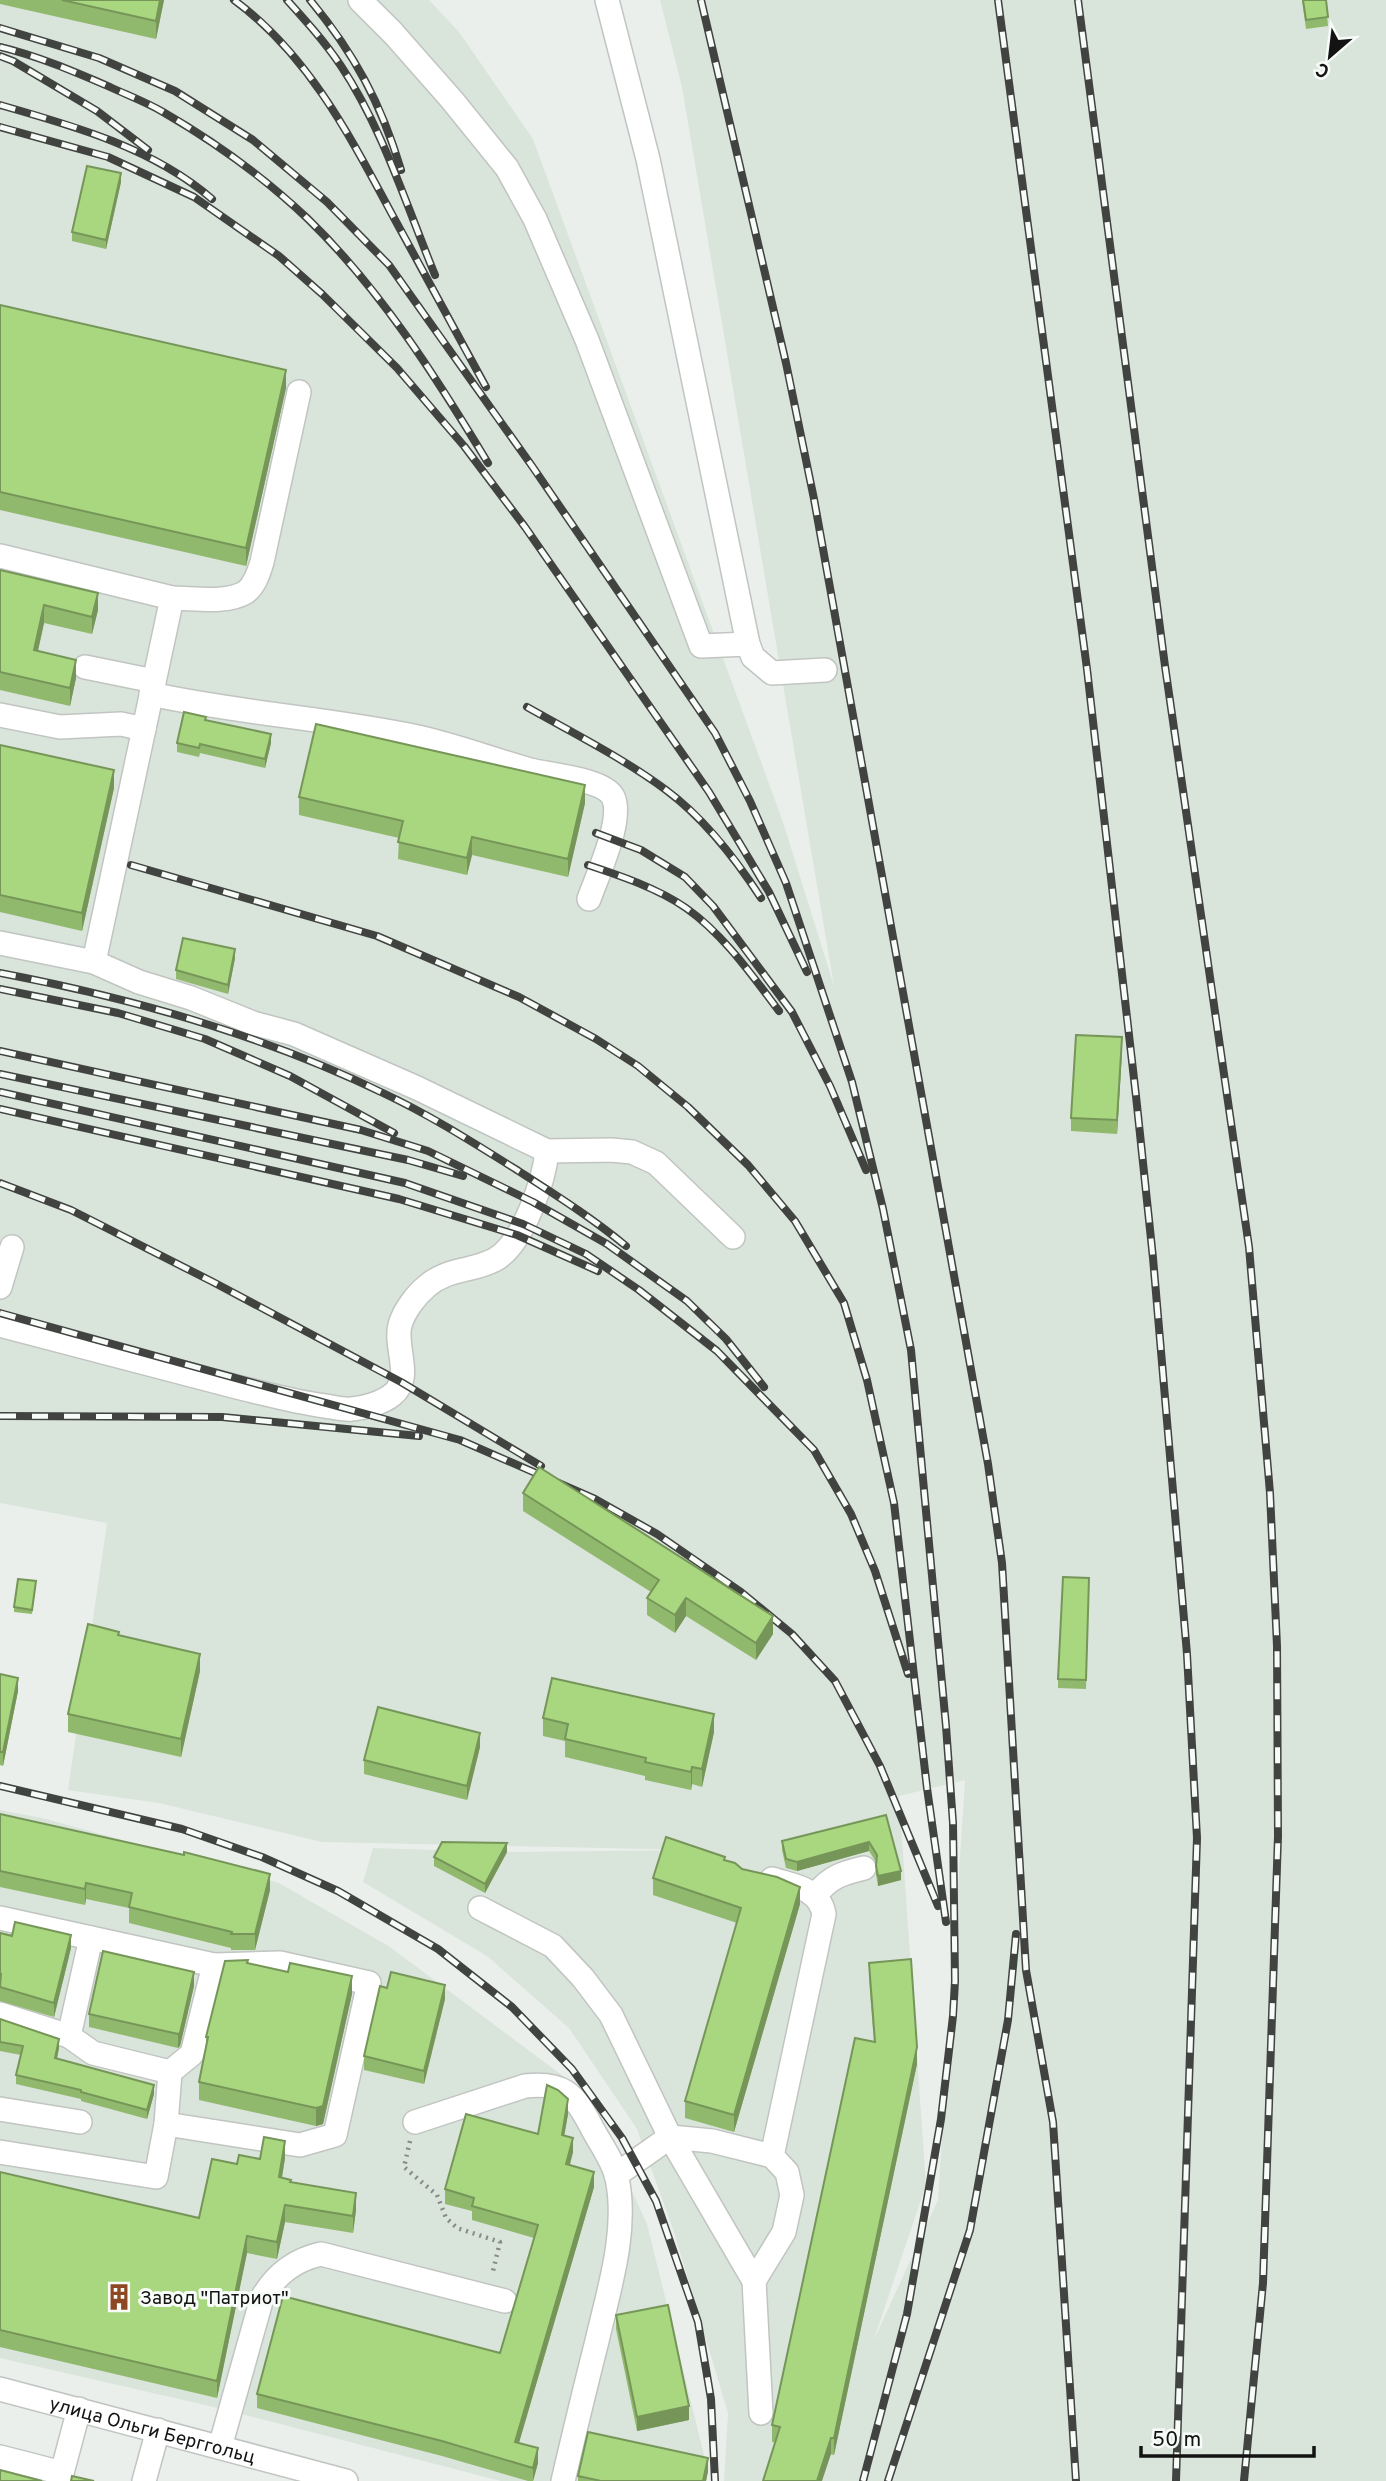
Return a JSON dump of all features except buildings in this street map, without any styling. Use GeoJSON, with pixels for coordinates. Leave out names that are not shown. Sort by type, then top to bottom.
{"type":"FeatureCollection","features":[{"type":"Feature","properties":{"kind":"street"},"geometry":{"type":"LineString","coordinates":[[360,0],[393,33],[507,168],[535,219],[587,340],[701,646],[748,643]]}},
{"type":"Feature","properties":{"kind":"street"},"geometry":{"type":"LineString","coordinates":[[607,0],[648,159],[748,643],[753,657],[772,673],[825,670]]}},
{"type":"Feature","properties":{"kind":"street"},"geometry":{"type":"LineString","coordinates":[[0,556],[172,598],[230,598],[247,591],[257,578],[299,392]]}},
{"type":"Feature","properties":{"kind":"street"},"geometry":{"type":"LineString","coordinates":[[94,962],[172,598]]}},
{"type":"Feature","properties":{"kind":"street"},"geometry":{"type":"LineString","coordinates":[[85,667],[192,703],[414,736],[532,770],[599,785],[613,796],[617,811],[589,899]]}},
{"type":"Feature","properties":{"kind":"street"},"geometry":{"type":"LineString","coordinates":[[0,715],[60,727],[121,724],[144,729]]}},
{"type":"Feature","properties":{"kind":"street"},"geometry":{"type":"LineString","coordinates":[[0,943],[94,962],[139,982],[191,998],[253,1023],[294,1034],[417,1088],[547,1151],[632,1152],[656,1163],[733,1237]]}},
{"type":"Feature","properties":{"kind":"street"},"geometry":{"type":"LineString","coordinates":[[0,1325],[296,1402],[350,1410],[375,1403],[393,1395],[401,1382],[403,1366],[399,1347],[400,1325],[410,1305],[428,1285],[449,1272],[495,1260],[509,1249],[540,1185],[547,1151]]}},
{"type":"Feature","properties":{"kind":"street"},"geometry":{"type":"LineString","coordinates":[[0,1287],[12,1247]]}},
{"type":"Feature","properties":{"kind":"street"},"geometry":{"type":"LineString","coordinates":[[816,1895],[825,1883],[837,1875],[864,1868]]}},
{"type":"Feature","properties":{"kind":"street"},"geometry":{"type":"LineString","coordinates":[[746,1872],[805,1889],[816,1895],[824,1914],[772,2156]]}},
{"type":"Feature","properties":{"kind":"street"},"geometry":{"type":"LineString","coordinates":[[480,1908],[553,1946],[583,1978],[611,2015],[670,2137],[754,2281],[761,2413]]}},
{"type":"Feature","properties":{"kind":"street"},"geometry":{"type":"LineString","coordinates":[[0,1918],[214,1965],[280,1963],[369,1983],[335,2135],[300,2146],[166,2124]]}},
{"type":"Feature","properties":{"kind":"street"},"geometry":{"type":"LineString","coordinates":[[69,2036],[91,1938]]}},
{"type":"Feature","properties":{"kind":"street"},"geometry":{"type":"LineString","coordinates":[[0,2152],[156,2178],[166,2124],[170,2072],[192,2054],[214,1965]]}},
{"type":"Feature","properties":{"kind":"street"},"geometry":{"type":"LineString","coordinates":[[0,2014],[69,2036],[93,2053],[170,2072]]}},
{"type":"Feature","properties":{"kind":"street"},"geometry":{"type":"LineString","coordinates":[[415,2122],[525,2086],[541,2084],[561,2089],[577,2099],[617,2175],[621,2206],[617,2250],[563,2481]]}},
{"type":"Feature","properties":{"kind":"street"},"geometry":{"type":"LineString","coordinates":[[0,2109],[80,2122]]}},
{"type":"Feature","properties":{"kind":"street"},"geometry":{"type":"LineString","coordinates":[[617,2175],[670,2137],[712,2141],[772,2156],[787,2172],[792,2195],[784,2232],[754,2281]]}},
{"type":"Feature","properties":{"kind":"street"},"geometry":{"type":"LineString","coordinates":[[220,2447],[262,2298],[271,2282],[303,2258],[321,2254],[496,2299]]}},
{"type":"Feature","properties":{"kind":"street","name":"улица Ольги Берггольц"},"geometry":{"type":"LineString","coordinates":[[0,2389],[220,2447],[305,2476],[345,2481]]}},
{"type":"Feature","properties":{"kind":"street"},"geometry":{"type":"LineString","coordinates":[[0,2457],[61,2477],[79,2409]]}},
{"type":"Feature","properties":{"kind":"street"},"geometry":{"type":"LineString","coordinates":[[144,2481],[158,2430]]}},
{"type":"Feature","properties":{"kind":"path"},"geometry":{"type":"LineString","coordinates":[[415,2122],[404,2167],[438,2195],[446,2218],[457,2228],[500,2242],[496,2299]]}},
{"type":"Feature","properties":{"kind":"shaded area"},"geometry":{"type":"Polygon","coordinates":[[[0,0],[429,0],[459,32],[533,139],[783,822],[834,986],[682,87],[660,0],[1386,0],[1386,2481],[724,2481],[728,2413],[674,2232],[637,2129],[569,2028],[487,1956],[363,1882],[373,1848],[497,1852],[700,1850],[322,1842],[159,1803],[68,1790],[107,1523],[0,1503],[0,0]],[[965,1780],[899,1796],[926,2185],[873,2342],[938,2200],[965,1780]]]}},
{"type":"Feature","properties":{"kind":"shaded area"},"geometry":{"type":"Polygon","coordinates":[[[0,1810],[42,1818],[279,1883],[390,1947],[563,2076],[580,2093],[611,2146],[647,2224],[708,2471],[706,2481],[501,2481],[214,2407],[0,2358],[0,1810]]]}},
{"type":"Feature","properties":{"kind":"railway"},"geometry":{"type":"LineString","coordinates":[[234,0],[285,46],[326,100],[361,158],[486,387]]}},
{"type":"Feature","properties":{"kind":"railway"},"geometry":{"type":"LineString","coordinates":[[287,0],[328,49],[356,90],[381,141],[435,275]]}},
{"type":"Feature","properties":{"kind":"railway"},"geometry":{"type":"LineString","coordinates":[[310,0],[353,59],[385,123],[401,170]]}},
{"type":"Feature","properties":{"kind":"railway"},"geometry":{"type":"LineString","coordinates":[[701,0],[786,363],[814,499],[988,1464],[1002,1563],[1026,1970],[1053,2122],[1076,2481]]}},
{"type":"Feature","properties":{"kind":"railway"},"geometry":{"type":"LineString","coordinates":[[998,0],[1087,669],[1136,1096],[1153,1258],[1187,1654],[1197,1838],[1176,2481]]}},
{"type":"Feature","properties":{"kind":"railway"},"geometry":{"type":"LineString","coordinates":[[1078,0],[1165,666],[1249,1247],[1270,1493],[1277,1646],[1278,1836],[1263,2283],[1244,2481]]}},
{"type":"Feature","properties":{"kind":"railway"},"geometry":{"type":"LineString","coordinates":[[0,28],[99,58],[175,91],[253,140],[327,202],[389,265],[532,466],[715,733],[750,801],[786,883],[852,1082],[883,1209],[911,1350],[953,1823],[955,1981],[941,2119],[907,2314],[863,2481]]}},
{"type":"Feature","properties":{"kind":"railway"},"geometry":{"type":"LineString","coordinates":[[0,47],[70,70],[157,108],[220,148],[275,189],[335,246],[360,275],[406,335],[488,463]]}},
{"type":"Feature","properties":{"kind":"railway"},"geometry":{"type":"LineString","coordinates":[[0,56],[97,111],[148,150]]}},
{"type":"Feature","properties":{"kind":"railway"},"geometry":{"type":"LineString","coordinates":[[0,105],[56,121],[139,152],[189,181],[212,199]]}},
{"type":"Feature","properties":{"kind":"railway"},"geometry":{"type":"LineString","coordinates":[[0,127],[108,157],[194,197],[279,256],[397,368],[464,446],[525,527],[709,792],[769,892],[807,972]]}},
{"type":"Feature","properties":{"kind":"railway"},"geometry":{"type":"LineString","coordinates":[[527,707],[633,767],[680,801],[718,840],[761,898]]}},
{"type":"Feature","properties":{"kind":"railway"},"geometry":{"type":"LineString","coordinates":[[596,833],[641,850],[685,877],[713,906],[792,1012],[830,1086],[866,1170]]}},
{"type":"Feature","properties":{"kind":"railway"},"geometry":{"type":"LineString","coordinates":[[131,865],[377,936],[519,997],[596,1039],[638,1066],[688,1107],[748,1165],[795,1221],[844,1303],[867,1380],[894,1503],[927,1788],[946,1922]]}},
{"type":"Feature","properties":{"kind":"railway"},"geometry":{"type":"LineString","coordinates":[[588,865],[626,878],[686,908],[725,943],[779,1011]]}},
{"type":"Feature","properties":{"kind":"railway"},"geometry":{"type":"LineString","coordinates":[[0,973],[98,994],[196,1021],[244,1036],[337,1072],[435,1120],[572,1206],[626,1246]]}},
{"type":"Feature","properties":{"kind":"railway"},"geometry":{"type":"LineString","coordinates":[[0,989],[118,1013],[205,1039],[290,1076],[394,1133]]}},
{"type":"Feature","properties":{"kind":"railway"},"geometry":{"type":"LineString","coordinates":[[0,1051],[361,1130],[428,1151],[533,1202],[607,1244],[687,1301],[726,1339],[764,1387]]}},
{"type":"Feature","properties":{"kind":"railway"},"geometry":{"type":"LineString","coordinates":[[0,1074],[408,1160],[463,1176]]}},
{"type":"Feature","properties":{"kind":"railway"},"geometry":{"type":"LineString","coordinates":[[0,1092],[405,1183],[523,1224],[586,1254],[639,1290],[717,1351],[814,1450],[851,1514],[875,1571],[908,1674]]}},
{"type":"Feature","properties":{"kind":"railway"},"geometry":{"type":"LineString","coordinates":[[0,1109],[399,1199],[517,1235],[598,1271]]}},
{"type":"Feature","properties":{"kind":"railway"},"geometry":{"type":"LineString","coordinates":[[0,1183],[71,1210],[213,1282],[401,1382],[541,1466]]}},
{"type":"Feature","properties":{"kind":"railway"},"geometry":{"type":"LineString","coordinates":[[0,1313],[460,1440],[595,1499],[657,1534],[741,1592],[792,1634],[835,1681],[880,1766],[938,1906]]}},
{"type":"Feature","properties":{"kind":"railway"},"geometry":{"type":"LineString","coordinates":[[0,1416],[222,1417],[419,1436]]}},
{"type":"Feature","properties":{"kind":"railway"},"geometry":{"type":"LineString","coordinates":[[0,1786],[182,1829],[262,1857],[338,1891],[438,1949],[512,2007],[572,2069],[622,2138],[656,2201],[698,2322],[711,2399],[715,2481]]}},
{"type":"Feature","properties":{"kind":"railway"},"geometry":{"type":"LineString","coordinates":[[888,2481],[970,2230],[1008,2020],[1016,1934]]}},
{"type":"Feature","properties":{"kind":"place","name":"Завод \"Патриот\""},"geometry":{"type":"Point","coordinates":[119,2297]}}]}
